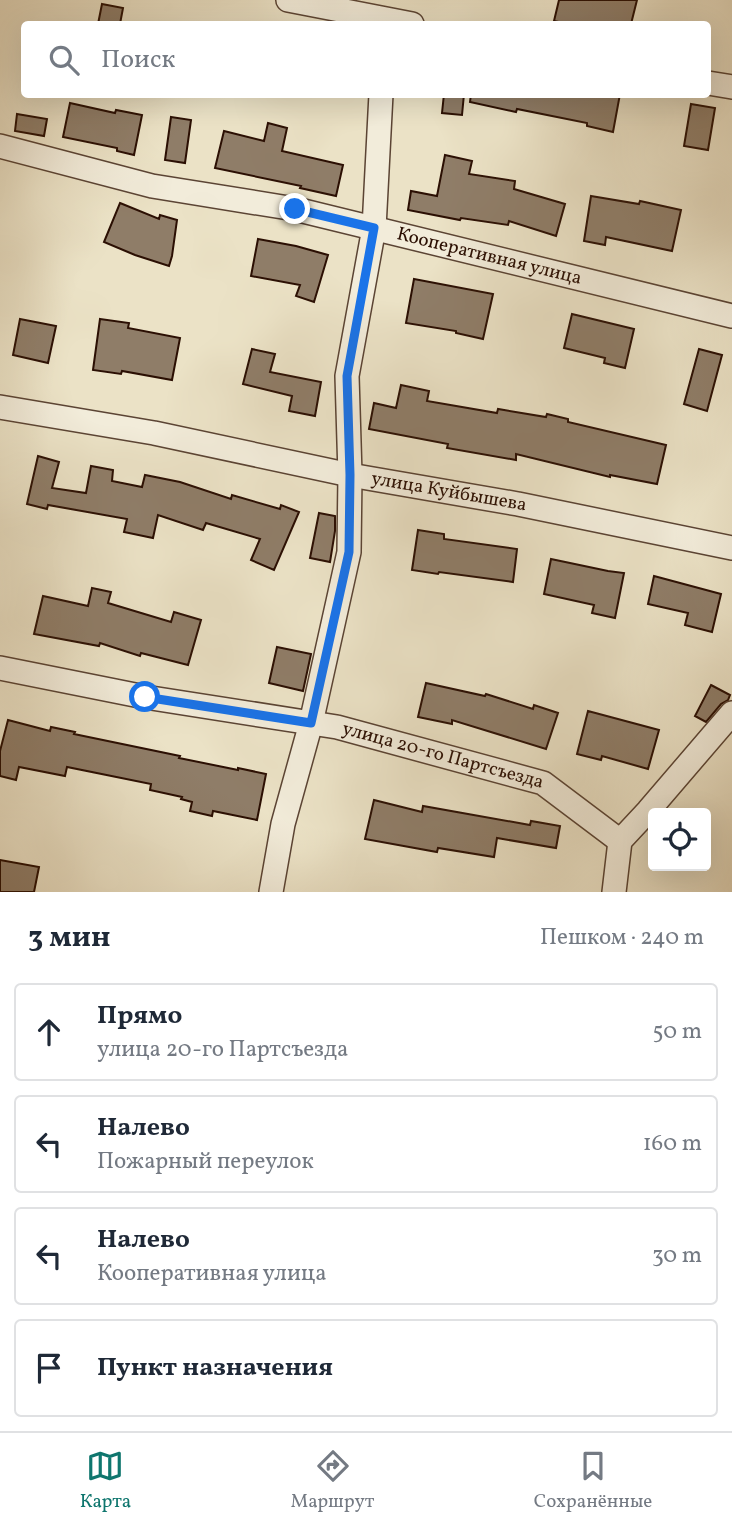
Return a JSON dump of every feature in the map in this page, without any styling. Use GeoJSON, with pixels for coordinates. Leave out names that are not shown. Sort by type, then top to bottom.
{"type":"FeatureCollection","features":[{"type":"Feature","properties":{"kind":"street"},"geometry":{"type":"LineString","coordinates":[[288,0],[399,21]]}},
{"type":"Feature","properties":{"kind":"street"},"geometry":{"type":"LineString","coordinates":[[711,84],[732,87]]}},
{"type":"Feature","properties":{"kind":"street"},"geometry":{"type":"LineString","coordinates":[[271,892],[283,824],[311,723],[349,552],[347,376],[374,228],[381,98]]}},
{"type":"Feature","properties":{"kind":"street","name":"Кооперативная улица"},"geometry":{"type":"LineString","coordinates":[[0,146],[152,186],[295,209],[732,316]]}},
{"type":"Feature","properties":{"kind":"street","name":"улица Куйбышева"},"geometry":{"type":"LineString","coordinates":[[0,407],[154,433],[350,475],[518,504],[732,548]]}},
{"type":"Feature","properties":{"kind":"street","name":"улица 20-го Партсъезда"},"geometry":{"type":"LineString","coordinates":[[0,668],[145,697],[337,727],[543,783],[620,841]]}},
{"type":"Feature","properties":{"kind":"street"},"geometry":{"type":"LineString","coordinates":[[614,892],[620,841],[732,713]]}},
{"type":"Feature","properties":{"kind":"building"},"geometry":{"type":"Polygon","coordinates":[[[559,0],[637,0],[632,21],[554,21],[559,0]]]}},
{"type":"Feature","properties":{"kind":"building"},"geometry":{"type":"Polygon","coordinates":[[[102,4],[123,8],[121,21],[99,21],[102,4]]]}},
{"type":"Feature","properties":{"kind":"building"},"geometry":{"type":"Polygon","coordinates":[[[444,98],[464,98],[462,115],[442,113],[444,98]]]}},
{"type":"Feature","properties":{"kind":"building"},"geometry":{"type":"Polygon","coordinates":[[[470,98],[619,98],[613,132],[587,126],[587,123],[470,102],[470,98]]]}},
{"type":"Feature","properties":{"kind":"building"},"geometry":{"type":"Polygon","coordinates":[[[70,103],[115,113],[116,110],[142,115],[134,155],[117,151],[117,148],[63,137],[70,103]]]}},
{"type":"Feature","properties":{"kind":"building"},"geometry":{"type":"Polygon","coordinates":[[[691,104],[715,108],[708,150],[684,146],[691,104]]]}},
{"type":"Feature","properties":{"kind":"building"},"geometry":{"type":"Polygon","coordinates":[[[17,114],[47,119],[44,136],[15,131],[17,114]]]}},
{"type":"Feature","properties":{"kind":"building"},"geometry":{"type":"Polygon","coordinates":[[[171,117],[191,120],[185,163],[165,160],[171,117]]]}},
{"type":"Feature","properties":{"kind":"building"},"geometry":{"type":"Polygon","coordinates":[[[268,123],[287,128],[282,151],[343,165],[336,196],[215,168],[224,131],[264,141],[268,123]]]}},
{"type":"Feature","properties":{"kind":"building"},"geometry":{"type":"Polygon","coordinates":[[[445,155],[472,161],[469,174],[515,181],[514,189],[565,204],[556,236],[509,221],[508,225],[460,220],[408,210],[411,191],[437,196],[445,155]]]}},
{"type":"Feature","properties":{"kind":"building"},"geometry":{"type":"Polygon","coordinates":[[[591,196],[639,204],[640,201],[681,210],[672,251],[606,237],[605,245],[584,241],[591,196]]]}},
{"type":"Feature","properties":{"kind":"building"},"geometry":{"type":"Polygon","coordinates":[[[120,203],[159,219],[160,215],[177,220],[169,266],[104,242],[120,203]]]}},
{"type":"Feature","properties":{"kind":"building"},"geometry":{"type":"Polygon","coordinates":[[[258,239],[328,255],[314,302],[296,296],[300,285],[251,276],[258,239]]]}},
{"type":"Feature","properties":{"kind":"building"},"geometry":{"type":"Polygon","coordinates":[[[414,279],[493,294],[483,339],[456,331],[406,323],[414,279]]]}},
{"type":"Feature","properties":{"kind":"building"},"geometry":{"type":"Polygon","coordinates":[[[572,314],[634,329],[625,368],[604,363],[605,358],[564,348],[572,314]]]}},
{"type":"Feature","properties":{"kind":"building"},"geometry":{"type":"Polygon","coordinates":[[[20,319],[56,326],[48,363],[13,355],[20,319]]]}},
{"type":"Feature","properties":{"kind":"building"},"geometry":{"type":"Polygon","coordinates":[[[100,319],[129,323],[128,328],[180,338],[172,380],[122,371],[121,374],[93,370],[100,319]]]}},
{"type":"Feature","properties":{"kind":"building"},"geometry":{"type":"Polygon","coordinates":[[[252,349],[275,354],[270,372],[321,382],[315,416],[289,411],[292,396],[243,384],[252,349]]]}},
{"type":"Feature","properties":{"kind":"building"},"geometry":{"type":"Polygon","coordinates":[[[699,349],[722,355],[707,411],[684,404],[699,349]]]}},
{"type":"Feature","properties":{"kind":"building"},"geometry":{"type":"Polygon","coordinates":[[[401,385],[429,391],[427,401],[497,413],[498,409],[546,417],[547,414],[568,419],[568,422],[666,445],[657,484],[610,477],[516,454],[516,460],[447,448],[448,444],[369,429],[374,403],[396,408],[401,385]]]}},
{"type":"Feature","properties":{"kind":"building"},"geometry":{"type":"Polygon","coordinates":[[[38,456],[59,462],[52,488],[86,493],[91,466],[113,470],[112,481],[142,487],[145,475],[180,482],[231,499],[232,495],[280,509],[281,505],[299,512],[274,570],[251,560],[260,539],[206,523],[203,530],[158,515],[153,538],[124,532],[127,519],[48,505],[47,509],[27,504],[38,456]]]}},
{"type":"Feature","properties":{"kind":"building"},"geometry":{"type":"Polygon","coordinates":[[[319,513],[335,516],[330,562],[310,558],[319,513]]]}},
{"type":"Feature","properties":{"kind":"building"},"geometry":{"type":"Polygon","coordinates":[[[418,530],[444,534],[444,539],[517,549],[513,582],[412,570],[418,530]]]}},
{"type":"Feature","properties":{"kind":"building"},"geometry":{"type":"Polygon","coordinates":[[[551,559],[624,573],[615,618],[592,613],[594,605],[544,594],[551,559]]]}},
{"type":"Feature","properties":{"kind":"building"},"geometry":{"type":"Polygon","coordinates":[[[654,576],[721,594],[712,632],[685,625],[688,613],[648,604],[654,576]]]}},
{"type":"Feature","properties":{"kind":"building"},"geometry":{"type":"Polygon","coordinates":[[[92,588],[111,592],[108,603],[171,622],[174,612],[201,620],[188,665],[141,653],[140,656],[100,643],[99,646],[34,634],[43,596],[88,606],[92,588]]]}},
{"type":"Feature","properties":{"kind":"building"},"geometry":{"type":"Polygon","coordinates":[[[277,647],[311,654],[303,691],[269,683],[277,647]]]}},
{"type":"Feature","properties":{"kind":"building"},"geometry":{"type":"Polygon","coordinates":[[[426,683],[485,696],[486,694],[533,709],[534,705],[558,713],[546,749],[452,720],[452,724],[418,717],[426,683]]]}},
{"type":"Feature","properties":{"kind":"building"},"geometry":{"type":"Polygon","coordinates":[[[711,685],[730,695],[706,722],[695,716],[711,685]]]}},
{"type":"Feature","properties":{"kind":"building"},"geometry":{"type":"Polygon","coordinates":[[[588,711],[659,730],[648,769],[602,756],[601,760],[577,754],[588,711]]]}},
{"type":"Feature","properties":{"kind":"building"},"geometry":{"type":"Polygon","coordinates":[[[8,720],[50,731],[51,727],[75,732],[74,734],[180,756],[179,758],[266,774],[257,820],[213,811],[212,816],[190,811],[192,802],[150,790],[151,784],[67,767],[65,776],[19,767],[16,780],[0,776],[0,751],[8,720]]]}},
{"type":"Feature","properties":{"kind":"building"},"geometry":{"type":"Polygon","coordinates":[[[374,800],[422,812],[423,806],[530,825],[531,821],[560,826],[556,848],[497,838],[494,857],[438,848],[437,852],[365,839],[374,800]]]}},
{"type":"Feature","properties":{"kind":"building"},"geometry":{"type":"Polygon","coordinates":[[[0,860],[39,867],[34,892],[0,892],[0,860]]]}},
{"type":"Feature","properties":{"kind":"route"},"geometry":{"type":"LineString","coordinates":[[145,697],[311,723],[349,552],[347,376],[374,228],[295,209]]}}]}
